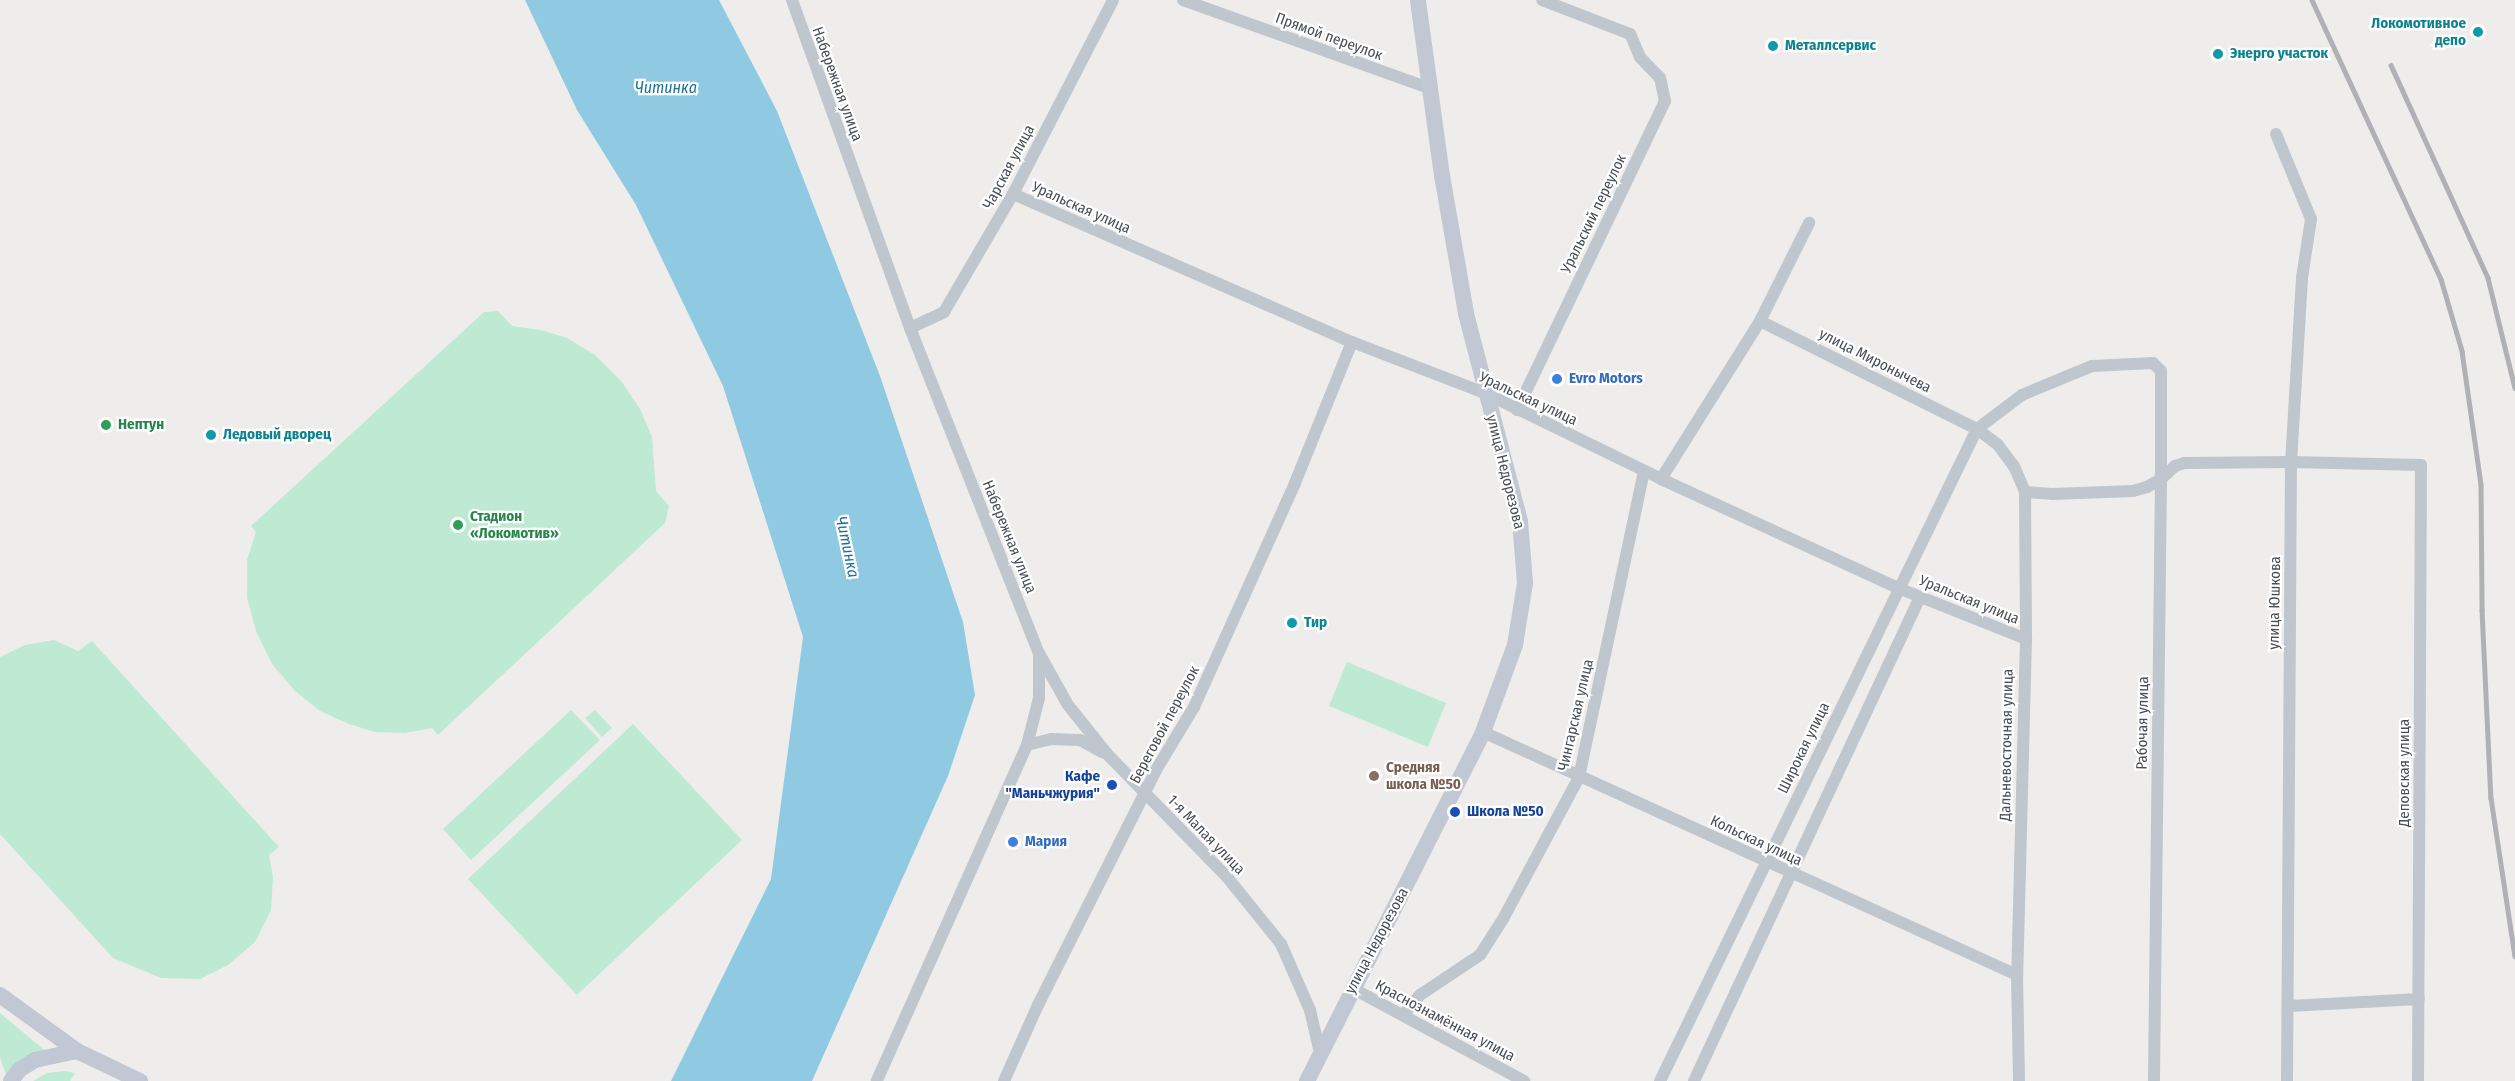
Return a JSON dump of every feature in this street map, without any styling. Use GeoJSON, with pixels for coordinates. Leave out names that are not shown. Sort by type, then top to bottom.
{"type":"FeatureCollection","features":[{"type":"Feature","properties":{"kind":"street","name":"Набережная улица"},"geometry":{"type":"LineString","coordinates":[[792,0],[910,328],[1039,654],[1039,698],[1027,745],[877,1081]]}},
{"type":"Feature","properties":{"kind":"street","name":"Чарская улица"},"geometry":{"type":"LineString","coordinates":[[910,328],[944,312],[1013,194],[1113,0]]}},
{"type":"Feature","properties":{"kind":"street","name":"Прямой переулок"},"geometry":{"type":"LineString","coordinates":[[1183,0],[1431,89]]}},
{"type":"Feature","properties":{"kind":"street","name":"улица Недорезова"},"geometry":{"type":"LineString","coordinates":[[1307,1081],[1483,732],[1515,645],[1525,583],[1520,521],[1466,313],[1442,176],[1418,0]]}},
{"type":"Feature","properties":{"kind":"street","name":"Уральский переулок"},"geometry":{"type":"LineString","coordinates":[[1517,410],[1665,101],[1660,78],[1640,57],[1630,34],[1542,0]]}},
{"type":"Feature","properties":{"kind":"street","name":"улица Юшкова"},"geometry":{"type":"LineString","coordinates":[[2276,134],[2312,219],[2302,278],[2291,462],[2286,922],[2289,1006],[2286,1081]]}},
{"type":"Feature","properties":{"kind":"street","name":"Уральская улица"},"geometry":{"type":"LineString","coordinates":[[1013,194],[1352,342],[1485,393],[1644,471],[1898,588],[2026,639]]}},
{"type":"Feature","properties":{"kind":"street"},"geometry":{"type":"LineString","coordinates":[[1661,479],[1760,321],[1809,223]]}},
{"type":"Feature","properties":{"kind":"street","name":"улица Миронычева"},"geometry":{"type":"LineString","coordinates":[[1760,321],[1977,429]]}},
{"type":"Feature","properties":{"kind":"street","name":"Береговой переулок"},"geometry":{"type":"LineString","coordinates":[[1004,1081],[1038,1005],[1172,740],[1194,707],[1295,483],[1352,342]]}},
{"type":"Feature","properties":{"kind":"street","name":"Рабочая улица"},"geometry":{"type":"LineString","coordinates":[[1977,429],[2022,395],[2092,366],[2153,363],[2159,366],[2162,479],[2154,1081]]}},
{"type":"Feature","properties":{"kind":"street","name":"Дальневосточная улица"},"geometry":{"type":"LineString","coordinates":[[1977,429],[1998,445],[2014,466],[2025,492],[2026,639],[2017,975],[2019,1081]]}},
{"type":"Feature","properties":{"kind":"street","name":"Широкая улица"},"geometry":{"type":"LineString","coordinates":[[1660,1081],[1977,429]]}},
{"type":"Feature","properties":{"kind":"street","name":"Деповская улица"},"geometry":{"type":"LineString","coordinates":[[2291,462],[2421,465],[2418,1081]]}},
{"type":"Feature","properties":{"kind":"street"},"geometry":{"type":"LineString","coordinates":[[2025,492],[2117,493],[2147,487],[2162,479],[2175,466],[2185,463],[2291,462]]}},
{"type":"Feature","properties":{"kind":"street","name":"Чингарская улица"},"geometry":{"type":"LineString","coordinates":[[1404,1014],[1420,995],[1480,955],[1503,920],[1579,777],[1644,471]]}},
{"type":"Feature","properties":{"kind":"street"},"geometry":{"type":"LineString","coordinates":[[1694,1081],[1920,597]]}},
{"type":"Feature","properties":{"kind":"street","name":"1-я Малая улица"},"geometry":{"type":"LineString","coordinates":[[1039,654],[1068,705],[1109,756],[1227,877],[1281,944],[1310,1010],[1320,1053]]}},
{"type":"Feature","properties":{"kind":"street","name":"Кольская улица"},"geometry":{"type":"LineString","coordinates":[[1483,732],[1789,874],[2017,975]]}},
{"type":"Feature","properties":{"kind":"street"},"geometry":{"type":"LineString","coordinates":[[1027,745],[1050,738],[1080,740],[1109,756]]}},
{"type":"Feature","properties":{"kind":"street","name":"Краснознамённая улица"},"geometry":{"type":"LineString","coordinates":[[1352,988],[1404,1014],[1524,1081]]}},
{"type":"Feature","properties":{"kind":"street"},"geometry":{"type":"LineString","coordinates":[[0,995],[77,1051],[140,1081]]}},
{"type":"Feature","properties":{"kind":"street"},"geometry":{"type":"LineString","coordinates":[[2289,1006],[2419,999]]}},
{"type":"Feature","properties":{"kind":"street"},"geometry":{"type":"LineString","coordinates":[[11,1081],[19,1070],[35,1060],[77,1051]]}},
{"type":"Feature","properties":{"kind":"green space","name":"Стадион «Локомотив»"},"geometry":{"type":"Polygon","coordinates":[[[498,311],[512,326],[541,330],[567,338],[595,355],[622,382],[640,409],[652,437],[656,491],[669,506],[665,523],[438,735],[432,728],[405,733],[375,732],[349,724],[320,711],[295,691],[272,664],[256,631],[247,598],[247,560],[256,532],[251,526],[484,312],[498,311]]]}},
{"type":"Feature","properties":{"kind":"green space"},"geometry":{"type":"Polygon","coordinates":[[[54,640],[78,651],[92,641],[279,847],[269,855],[273,877],[271,910],[255,942],[228,965],[200,979],[161,978],[113,958],[0,834],[0,657],[25,645],[54,640]]]}},
{"type":"Feature","properties":{"kind":"green space"},"geometry":{"type":"Polygon","coordinates":[[[1347,662],[1446,703],[1428,747],[1329,706],[1347,662]]]}},
{"type":"Feature","properties":{"kind":"green space"},"geometry":{"type":"Polygon","coordinates":[[[571,710],[600,740],[471,860],[443,829],[571,710]]]}},
{"type":"Feature","properties":{"kind":"green space"},"geometry":{"type":"Polygon","coordinates":[[[595,710],[612,728],[602,737],[585,718],[595,710]]]}},
{"type":"Feature","properties":{"kind":"green space"},"geometry":{"type":"Polygon","coordinates":[[[633,724],[742,840],[577,995],[468,879],[633,724]]]}},
{"type":"Feature","properties":{"kind":"green space"},"geometry":{"type":"Polygon","coordinates":[[[0,1013],[49,1054],[6,1075],[0,1057],[0,1013]]]}},
{"type":"Feature","properties":{"kind":"green space"},"geometry":{"type":"Polygon","coordinates":[[[65,1071],[75,1073],[70,1081],[33,1081],[47,1073],[65,1071]]]}},
{"type":"Feature","properties":{"kind":"water","name":"Читинка"},"geometry":{"type":"Polygon","coordinates":[[[525,0],[719,0],[777,111],[880,376],[963,622],[975,695],[948,776],[812,1081],[671,1081],[771,879],[803,637],[723,386],[636,205],[577,110],[525,0]]]}},
{"type":"Feature","properties":{"kind":"railway"},"geometry":{"type":"LineString","coordinates":[[2312,0],[2441,279],[2462,351],[2481,485],[2482,610],[2491,798],[2515,956]]}},
{"type":"Feature","properties":{"kind":"railway"},"geometry":{"type":"LineString","coordinates":[[2391,65],[2488,278],[2515,388]]}},
{"type":"Feature","properties":{"kind":"place","name":"Локомотивное депо"},"geometry":{"type":"Point","coordinates":[2478,32]}},
{"type":"Feature","properties":{"kind":"place","name":"Металлсервис"},"geometry":{"type":"Point","coordinates":[1773,46]}},
{"type":"Feature","properties":{"kind":"place","name":"Энерго участок"},"geometry":{"type":"Point","coordinates":[2218,54]}},
{"type":"Feature","properties":{"kind":"place","name":"Evro Motors"},"geometry":{"type":"Point","coordinates":[1557,379]}},
{"type":"Feature","properties":{"kind":"place","name":"Нептун"},"geometry":{"type":"Point","coordinates":[106,425]}},
{"type":"Feature","properties":{"kind":"place","name":"Ледовый дворец"},"geometry":{"type":"Point","coordinates":[211,435]}},
{"type":"Feature","properties":{"kind":"place","name":"Стадион «Локомотив»"},"geometry":{"type":"Point","coordinates":[458,525]}},
{"type":"Feature","properties":{"kind":"place","name":"Тир"},"geometry":{"type":"Point","coordinates":[1292,623]}},
{"type":"Feature","properties":{"kind":"place","name":"Средняя школа №50"},"geometry":{"type":"Point","coordinates":[1374,776]}},
{"type":"Feature","properties":{"kind":"place","name":"Кафе \"Маньчжурия\""},"geometry":{"type":"Point","coordinates":[1112,785]}},
{"type":"Feature","properties":{"kind":"place","name":"Школа №50"},"geometry":{"type":"Point","coordinates":[1455,812]}},
{"type":"Feature","properties":{"kind":"place","name":"Мария"},"geometry":{"type":"Point","coordinates":[1013,842]}}]}
